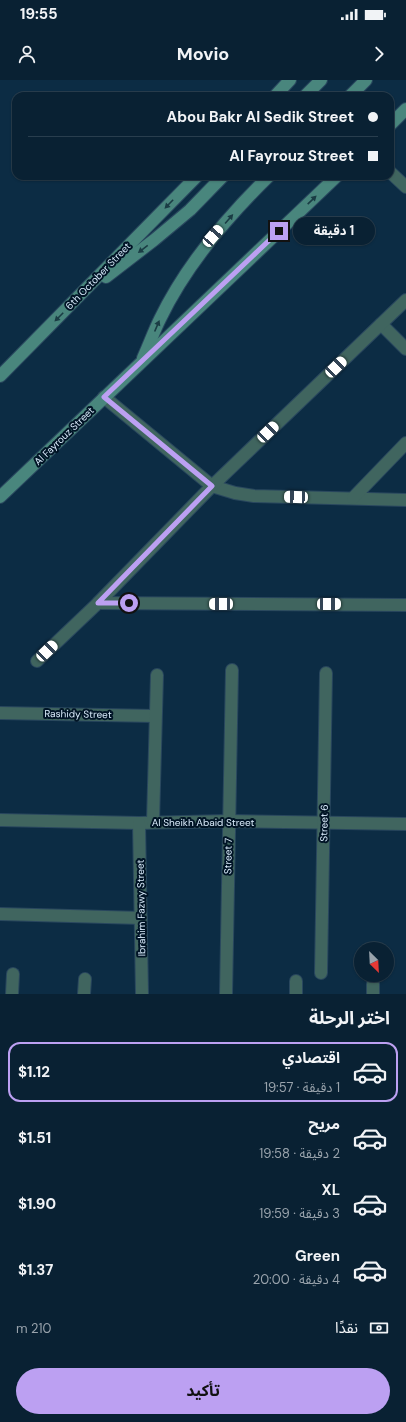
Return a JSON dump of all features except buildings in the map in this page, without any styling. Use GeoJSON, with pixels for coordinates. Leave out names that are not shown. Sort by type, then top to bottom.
{"type":"FeatureCollection","features":[{"type":"Feature","properties":{"kind":"main road"},"geometry":{"type":"LineString","coordinates":[[279,92],[290,80]]}},
{"type":"Feature","properties":{"kind":"main road"},"geometry":{"type":"LineString","coordinates":[[309,92],[321,80]]}},
{"type":"Feature","properties":{"kind":"main road"},"geometry":{"type":"LineString","coordinates":[[354,92],[366,80]]}},
{"type":"Feature","properties":{"kind":"main road"},"geometry":{"type":"LineString","coordinates":[[394,120],[406,109]]}},
{"type":"Feature","properties":{"kind":"main road","name":"6th October Street"},"geometry":{"type":"LineString","coordinates":[[0,376],[192,180]]}},
{"type":"Feature","properties":{"kind":"main road"},"geometry":{"type":"LineString","coordinates":[[80,296],[160,235],[190,210],[219,180]]}},
{"type":"Feature","properties":{"kind":"main road"},"geometry":{"type":"LineString","coordinates":[[141,362],[160,318],[185,276],[213,236],[264,180]]}},
{"type":"Feature","properties":{"kind":"main road","name":"Al Fayrouz Street"},"geometry":{"type":"LineString","coordinates":[[0,497],[333,180]]}},
{"type":"Feature","properties":{"kind":"street"},"geometry":{"type":"LineString","coordinates":[[394,176],[406,187]]}},
{"type":"Feature","properties":{"kind":"street"},"geometry":{"type":"LineString","coordinates":[[37,661],[98,603],[212,486],[406,300]]}},
{"type":"Feature","properties":{"kind":"street"},"geometry":{"type":"LineString","coordinates":[[382,324],[406,349]]}},
{"type":"Feature","properties":{"kind":"street"},"geometry":{"type":"LineString","coordinates":[[104,397],[212,486],[235,493],[254,496],[406,500]]}},
{"type":"Feature","properties":{"kind":"street"},"geometry":{"type":"LineString","coordinates":[[353,498],[406,443]]}},
{"type":"Feature","properties":{"kind":"street"},"geometry":{"type":"LineString","coordinates":[[98,603],[406,604]]}},
{"type":"Feature","properties":{"kind":"street","name":"Street 7"},"geometry":{"type":"LineString","coordinates":[[226,994],[232,670]]}},
{"type":"Feature","properties":{"kind":"street","name":"Street 6"},"geometry":{"type":"LineString","coordinates":[[321,973],[326,673]]}},
{"type":"Feature","properties":{"kind":"street"},"geometry":{"type":"LineString","coordinates":[[153,822],[157,675]]}},
{"type":"Feature","properties":{"kind":"street","name":"Rashidy Street"},"geometry":{"type":"LineString","coordinates":[[0,713],[156,716]]}},
{"type":"Feature","properties":{"kind":"street","name":"Al Sheikh Abaid Street"},"geometry":{"type":"LineString","coordinates":[[0,820],[139,823],[229,821],[406,824]]}},
{"type":"Feature","properties":{"kind":"street","name":"Ibrahim Fazwy Street"},"geometry":{"type":"LineString","coordinates":[[139,823],[142,994]]}},
{"type":"Feature","properties":{"kind":"street"},"geometry":{"type":"LineString","coordinates":[[0,914],[141,918]]}},
{"type":"Feature","properties":{"kind":"street"},"geometry":{"type":"LineString","coordinates":[[12,994],[13,974]]}},
{"type":"Feature","properties":{"kind":"street"},"geometry":{"type":"LineString","coordinates":[[84,979],[84,994]]}},
{"type":"Feature","properties":{"kind":"street"},"geometry":{"type":"LineString","coordinates":[[296,981],[296,994]]}},
{"type":"Feature","properties":{"kind":"route"},"geometry":{"type":"LineString","coordinates":[[129,603],[98,603],[212,486],[104,397],[279,231]]}}]}
